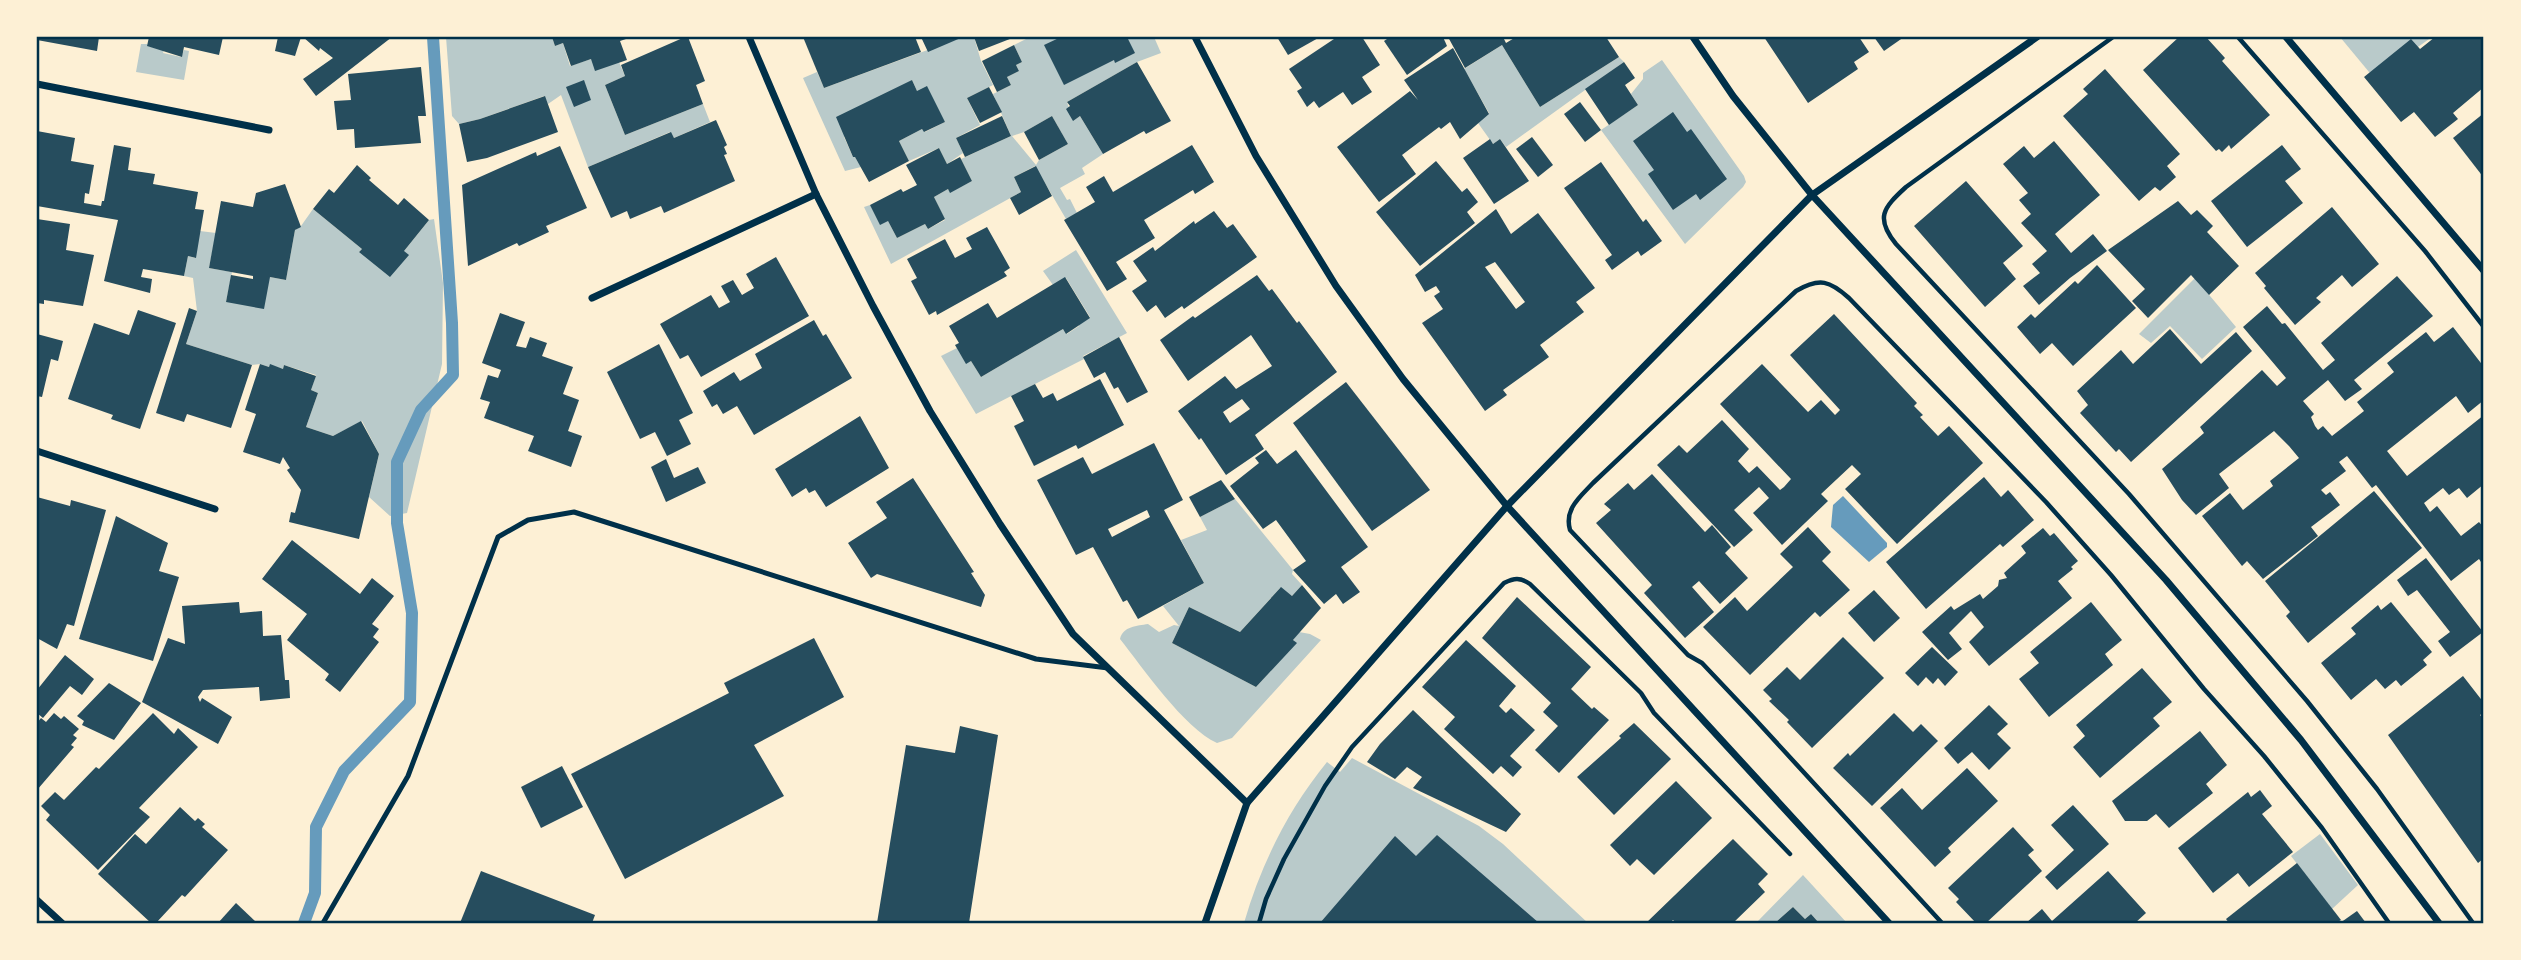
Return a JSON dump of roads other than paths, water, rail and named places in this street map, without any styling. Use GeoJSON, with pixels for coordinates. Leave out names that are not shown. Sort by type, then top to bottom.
{"type":"FeatureCollection","features":[{"type":"Feature","properties":{"kind":"street"},"geometry":{"type":"LineString","coordinates":[[749,37],[816,194],[873,306],[951,445],[1073,634],[1247,803]]}},
{"type":"Feature","properties":{"kind":"street"},"geometry":{"type":"LineString","coordinates":[[1195,37],[1256,156],[1336,286],[1404,379],[1507,506],[1889,923]]}},
{"type":"Feature","properties":{"kind":"street"},"geometry":{"type":"LineString","coordinates":[[1693,37],[1733,96],[1812,195],[2175,591],[2301,740],[2438,923]]}},
{"type":"Feature","properties":{"kind":"street"},"geometry":{"type":"LineString","coordinates":[[1205,923],[1247,803],[1507,506],[1812,195],[2037,37]]}},
{"type":"Feature","properties":{"kind":"street"},"geometry":{"type":"LineString","coordinates":[[2286,37],[2484,271]]}},
{"type":"Feature","properties":{"kind":"street"},"geometry":{"type":"LineString","coordinates":[[37,84],[269,130]]}},
{"type":"Feature","properties":{"kind":"street"},"geometry":{"type":"LineString","coordinates":[[592,298],[816,194]]}},
{"type":"Feature","properties":{"kind":"street"},"geometry":{"type":"LineString","coordinates":[[37,451],[215,509]]}},
{"type":"Feature","properties":{"kind":"street"},"geometry":{"type":"LineString","coordinates":[[37,900],[62,923]]}},
{"type":"Feature","properties":{"kind":"lane"},"geometry":{"type":"LineString","coordinates":[[323,923],[408,776],[498,537],[528,520],[574,512],[1036,659],[1108,668]]}},
{"type":"Feature","properties":{"kind":"water"},"geometry":{"type":"Polygon","coordinates":[[[1843,496],[1887,543],[1887,547],[1869,562],[1831,527],[1833,505],[1843,496]]]}},
{"type":"Feature","properties":{"kind":"waterway"},"geometry":{"type":"LineString","coordinates":[[304,923],[315,893],[316,827],[344,771],[410,702],[412,613],[397,523],[397,462],[421,410],[453,375],[433,37]]}}]}
